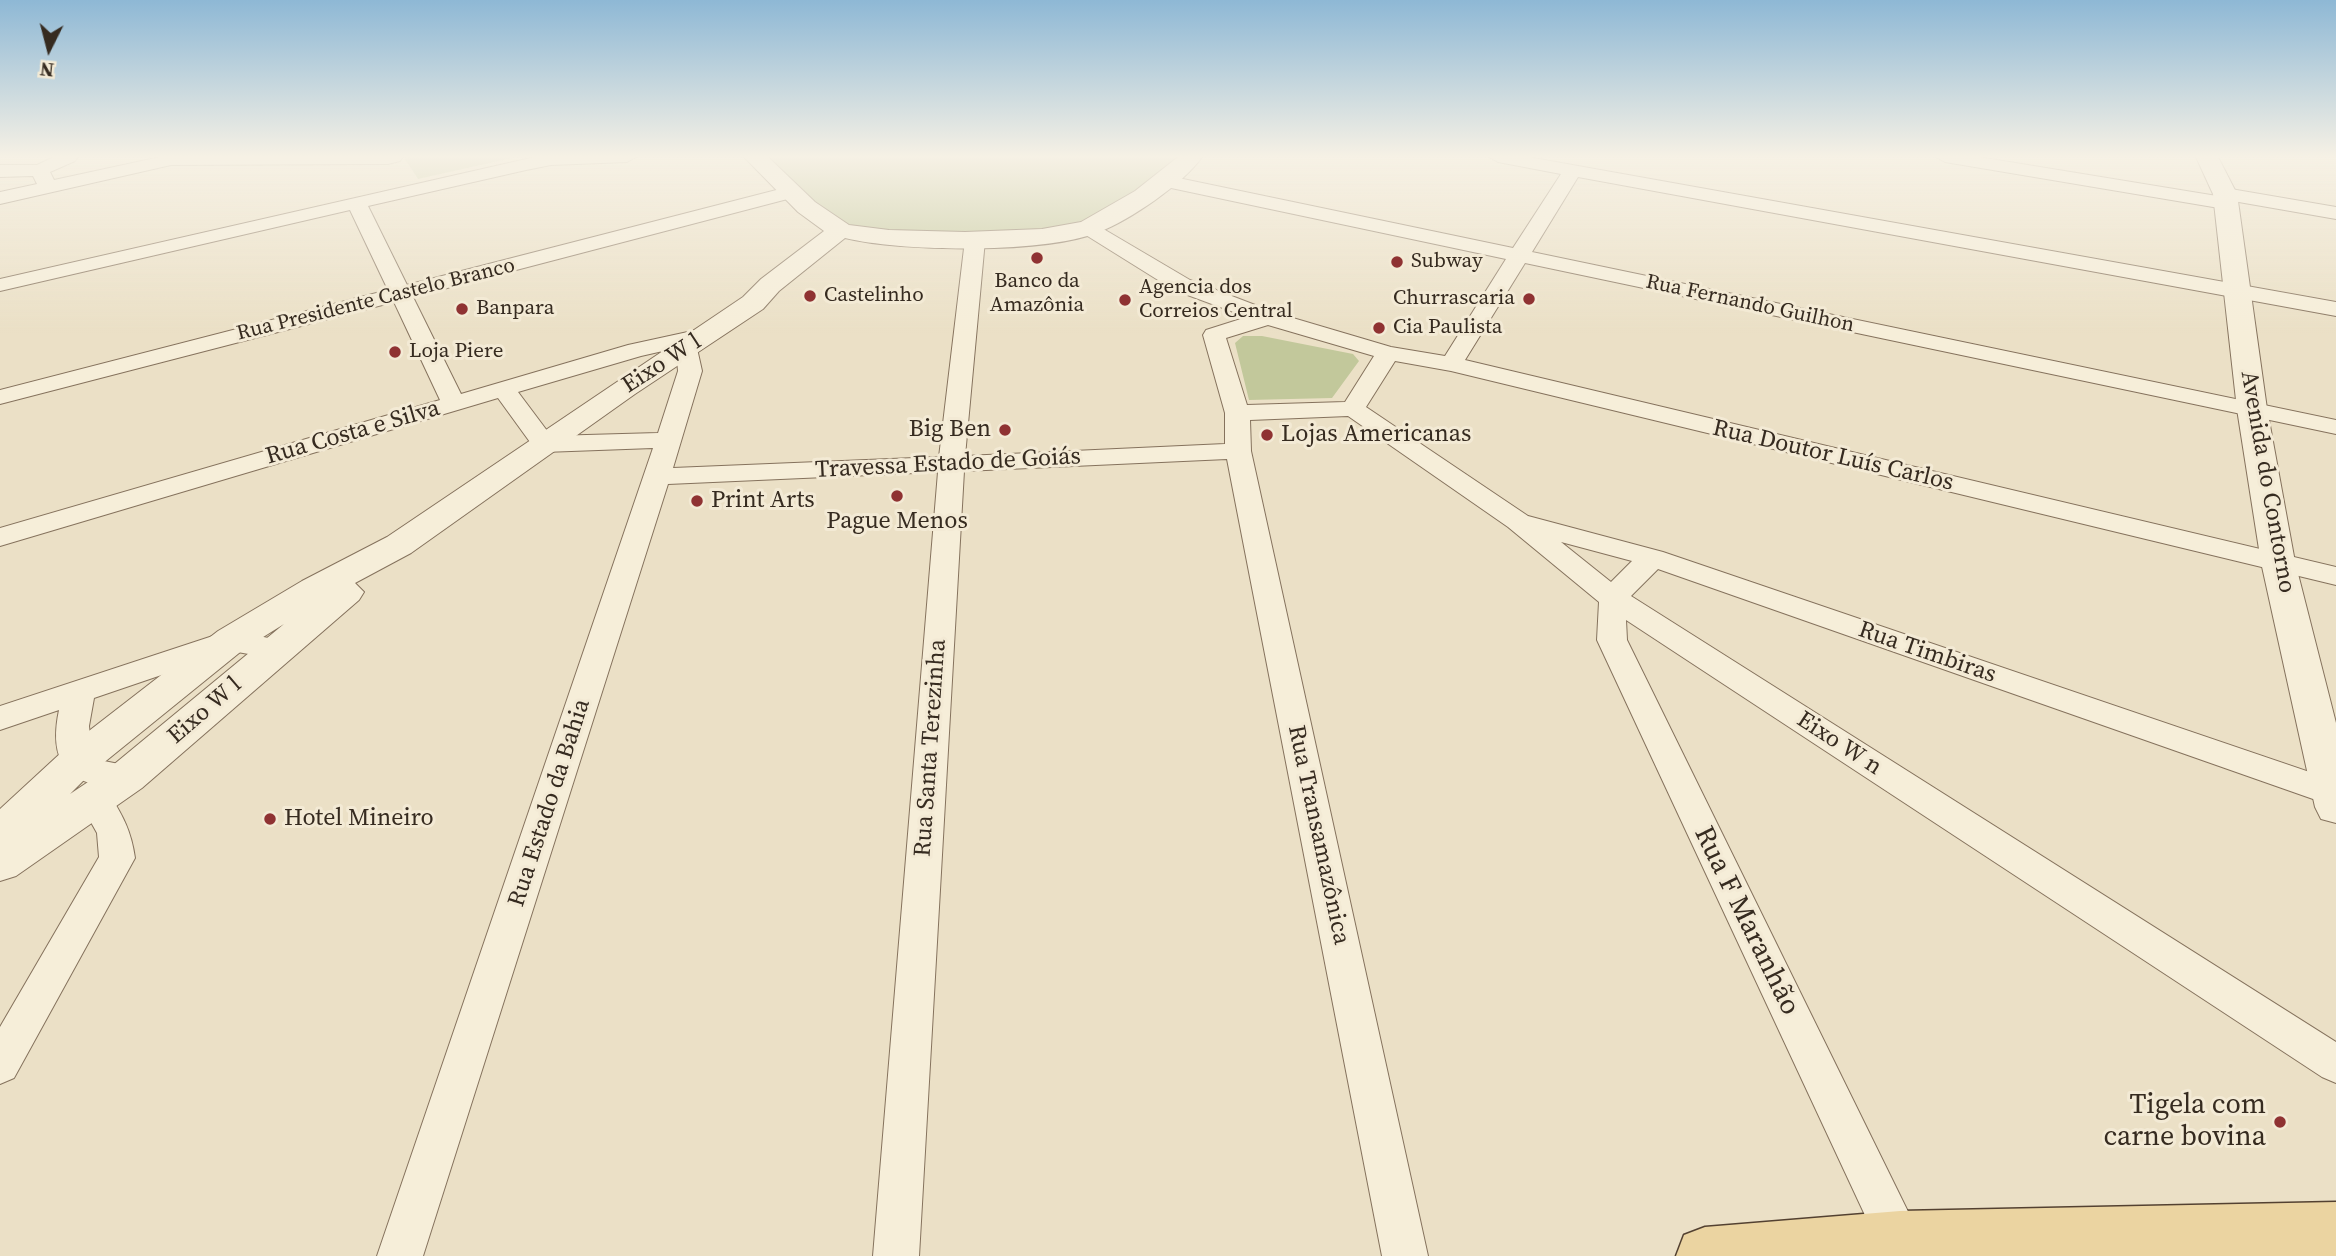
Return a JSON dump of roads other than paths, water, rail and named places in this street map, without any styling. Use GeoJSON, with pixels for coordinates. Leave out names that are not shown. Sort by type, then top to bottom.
{"type":"FeatureCollection","features":[{"type":"Feature","properties":{"kind":"main road"},"geometry":{"type":"LineString","coordinates":[[1705,1256],[1900,1240],[2336,1231]]}},
{"type":"Feature","properties":{"kind":"street"},"geometry":{"type":"LineString","coordinates":[[0,285],[307,216]]}},
{"type":"Feature","properties":{"kind":"street"},"geometry":{"type":"LineString","coordinates":[[363,216],[454,403]]}},
{"type":"Feature","properties":{"kind":"street","name":"Rua Presidente Castelo Branco"},"geometry":{"type":"LineString","coordinates":[[0,397],[701,216]]}},
{"type":"Feature","properties":{"kind":"street"},"geometry":{"type":"LineString","coordinates":[[818,216],[840,230],[866,237],[975,240],[1088,228],[1108,216]]}},
{"type":"Feature","properties":{"kind":"street","name":"Rua Fernando Guilhon"},"geometry":{"type":"LineString","coordinates":[[1330,216],[2336,427]]}},
{"type":"Feature","properties":{"kind":"street"},"geometry":{"type":"LineString","coordinates":[[1451,364],[1544,216]]}},
{"type":"Feature","properties":{"kind":"street"},"geometry":{"type":"LineString","coordinates":[[1821,216],[2336,309]]}},
{"type":"Feature","properties":{"kind":"street","name":"Avenida do Contorno"},"geometry":{"type":"LineString","coordinates":[[2227,216],[2252,410],[2278,562],[2334,800]]}},
{"type":"Feature","properties":{"kind":"street"},"geometry":{"type":"LineString","coordinates":[[1088,228],[1182,285]]}},
{"type":"Feature","properties":{"kind":"street","name":"Eixo W l"},"geometry":{"type":"LineString","coordinates":[[0,835],[77,762],[231,640],[314,589],[399,545],[753,303],[770,285],[840,230]]}},
{"type":"Feature","properties":{"kind":"street","name":"Eixo W l"},"geometry":{"type":"LineString","coordinates":[[753,303],[783,293],[866,237]]}},
{"type":"Feature","properties":{"kind":"street","name":"Rua Santa Terezinha"},"geometry":{"type":"LineString","coordinates":[[896,1256],[951,465],[975,240]]}},
{"type":"Feature","properties":{"kind":"street","name":"Rua Doutor Luís Carlos"},"geometry":{"type":"LineString","coordinates":[[1182,285],[1268,318],[1388,354],[1451,364],[2336,576]]}},
{"type":"Feature","properties":{"kind":"street","name":"Rua Transamazônica"},"geometry":{"type":"LineString","coordinates":[[1182,285],[1214,335],[1237,413],[1238,451],[1405,1256]]}},
{"type":"Feature","properties":{"kind":"street"},"geometry":{"type":"LineString","coordinates":[[1214,335],[1268,318]]}},
{"type":"Feature","properties":{"kind":"street","name":"Rua Costa e Silva"},"geometry":{"type":"LineString","coordinates":[[0,537],[454,403],[505,391],[636,350],[698,342]]}},
{"type":"Feature","properties":{"kind":"street","name":"Rua Estado da Bahia"},"geometry":{"type":"LineString","coordinates":[[400,1256],[657,477],[698,342]]}},
{"type":"Feature","properties":{"kind":"street"},"geometry":{"type":"LineString","coordinates":[[1237,413],[1353,410],[1388,354]]}},
{"type":"Feature","properties":{"kind":"street"},"geometry":{"type":"LineString","coordinates":[[505,391],[544,444],[668,440]]}},
{"type":"Feature","properties":{"kind":"street","name":"Eixo W n"},"geometry":{"type":"LineString","coordinates":[[1353,410],[1518,521],[1613,598],[2336,1064]]}},
{"type":"Feature","properties":{"kind":"street","name":"Travessa Estado de Goiás"},"geometry":{"type":"LineString","coordinates":[[657,477],[1238,451]]}},
{"type":"Feature","properties":{"kind":"street","name":"Rua Timbiras"},"geometry":{"type":"LineString","coordinates":[[1518,521],[1653,558],[2334,800]]}},
{"type":"Feature","properties":{"kind":"street","name":"Eixo W l"},"geometry":{"type":"LineString","coordinates":[[0,863],[127,777],[200,718],[276,649],[369,574],[399,545]]}},
{"type":"Feature","properties":{"kind":"street"},"geometry":{"type":"LineString","coordinates":[[1613,598],[1653,558]]}},
{"type":"Feature","properties":{"kind":"street","name":"Rua F Maranhão"},"geometry":{"type":"LineString","coordinates":[[1613,598],[1609,615],[1612,640],[1900,1240]]}},
{"type":"Feature","properties":{"kind":"street"},"geometry":{"type":"LineString","coordinates":[[0,718],[231,640],[276,649]]}},
{"type":"Feature","properties":{"kind":"street"},"geometry":{"type":"LineString","coordinates":[[81,690],[72,712],[72,738],[77,762],[91,772],[127,777]]}},
{"type":"Feature","properties":{"kind":"street"},"geometry":{"type":"LineString","coordinates":[[0,1065],[117,858],[114,832],[95,799]]}},
{"type":"Feature","properties":{"kind":"place","name":"Banco da Amazônia"},"geometry":{"type":"Point","coordinates":[1037,258]}},
{"type":"Feature","properties":{"kind":"place","name":"Subway"},"geometry":{"type":"Point","coordinates":[1397,262]}},
{"type":"Feature","properties":{"kind":"place","name":"Castelinho"},"geometry":{"type":"Point","coordinates":[810,296]}},
{"type":"Feature","properties":{"kind":"place","name":"Churrascaria"},"geometry":{"type":"Point","coordinates":[1529,299]}},
{"type":"Feature","properties":{"kind":"place","name":"Agencia dos Correios Central"},"geometry":{"type":"Point","coordinates":[1125,300]}},
{"type":"Feature","properties":{"kind":"place","name":"Banpara"},"geometry":{"type":"Point","coordinates":[462,309]}},
{"type":"Feature","properties":{"kind":"place","name":"Cia Paulista"},"geometry":{"type":"Point","coordinates":[1379,328]}},
{"type":"Feature","properties":{"kind":"place","name":"Loja Piere"},"geometry":{"type":"Point","coordinates":[395,352]}},
{"type":"Feature","properties":{"kind":"place","name":"Big Ben"},"geometry":{"type":"Point","coordinates":[1005,430]}},
{"type":"Feature","properties":{"kind":"place","name":"Lojas Americanas"},"geometry":{"type":"Point","coordinates":[1267,435]}},
{"type":"Feature","properties":{"kind":"place","name":"Pague Menos"},"geometry":{"type":"Point","coordinates":[897,496]}},
{"type":"Feature","properties":{"kind":"place","name":"Print Arts"},"geometry":{"type":"Point","coordinates":[697,501]}},
{"type":"Feature","properties":{"kind":"place","name":"Hotel Mineiro"},"geometry":{"type":"Point","coordinates":[270,819]}},
{"type":"Feature","properties":{"kind":"place","name":"Tigela com carne bovina"},"geometry":{"type":"Point","coordinates":[2280,1122]}}]}
